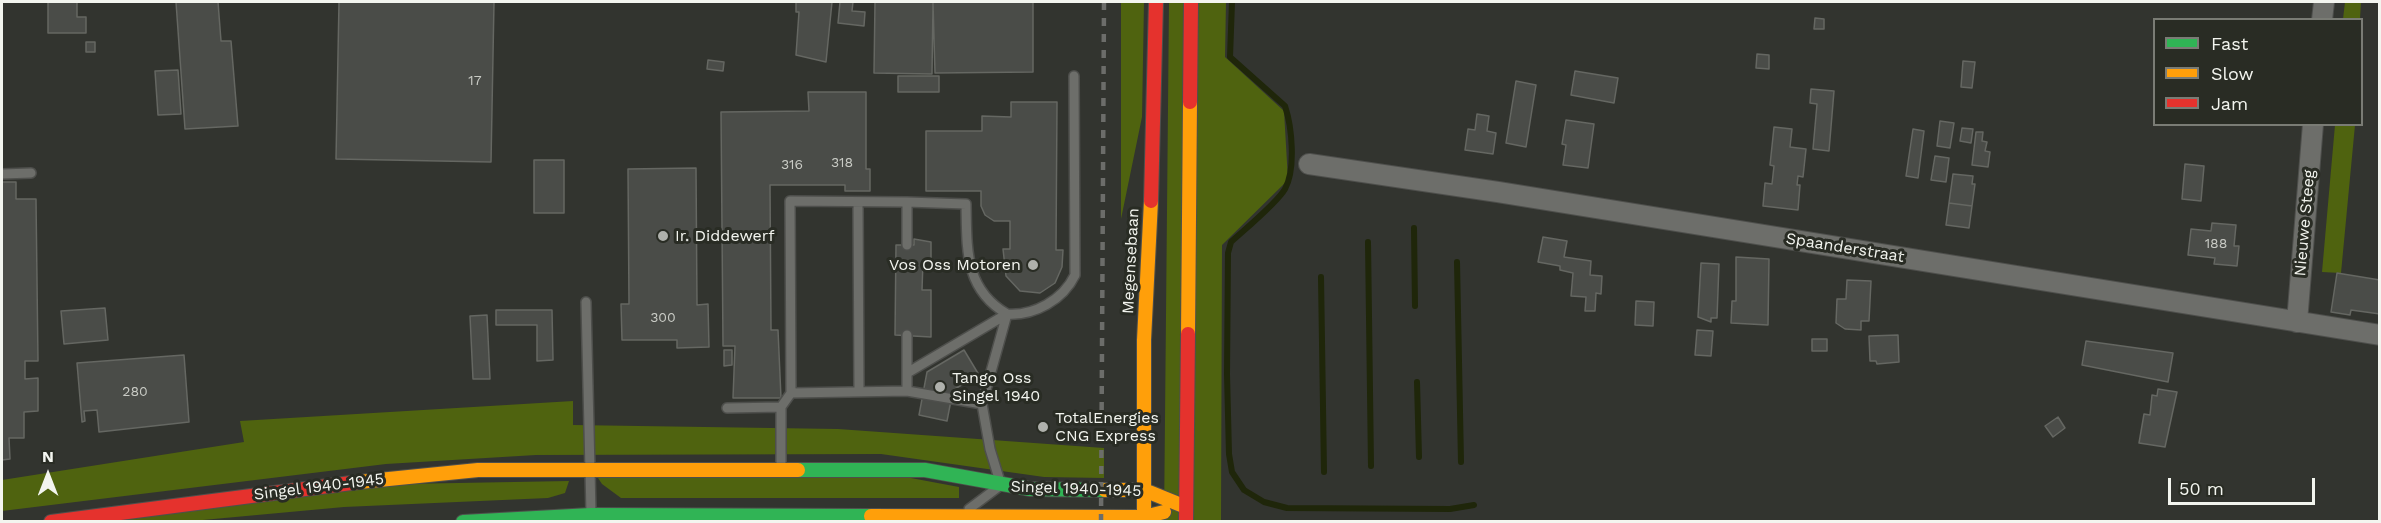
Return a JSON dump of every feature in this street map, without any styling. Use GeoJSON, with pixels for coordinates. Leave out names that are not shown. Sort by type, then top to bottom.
{"type":"FeatureCollection","features":[{"type":"Feature","properties":{"kind":"main road","name":"Megensebaan"},"geometry":{"type":"LineString","coordinates":[[1144,519],[1144,340],[1153,148],[1156,2]]}},
{"type":"Feature","properties":{"kind":"main road"},"geometry":{"type":"LineString","coordinates":[[1186,522],[1191,2]]}},
{"type":"Feature","properties":{"kind":"main road","name":"Singel 1940-1945"},"geometry":{"type":"LineString","coordinates":[[51,522],[309,487],[478,470],[925,470],[1030,489],[1144,490],[1186,507]]}},
{"type":"Feature","properties":{"kind":"main road","name":"Singel 1940-1945"},"geometry":{"type":"LineString","coordinates":[[463,522],[591,515],[809,518],[960,515],[1144,519],[1186,507]]}},
{"type":"Feature","properties":{"kind":"street"},"geometry":{"type":"LineString","coordinates":[[2322,18],[2324,2]]}},
{"type":"Feature","properties":{"kind":"street","name":"Nieuwe Steeg"},"geometry":{"type":"LineString","coordinates":[[2297,322],[2313,126]]}},
{"type":"Feature","properties":{"kind":"street","name":"Spaanderstraat"},"geometry":{"type":"LineString","coordinates":[[1309,164],[1498,192],[2379,335]]}},
{"type":"Feature","properties":{"kind":"lane"},"geometry":{"type":"LineString","coordinates":[[781,470],[781,407],[791,393],[790,201],[966,204],[968,261],[972,278],[994,307],[1006,314],[1022,315],[1059,297],[1068,288],[1075,275],[1074,76]]}},
{"type":"Feature","properties":{"kind":"lane"},"geometry":{"type":"LineString","coordinates":[[2,174],[31,173]]}},
{"type":"Feature","properties":{"kind":"lane"},"geometry":{"type":"LineString","coordinates":[[858,202],[859,392]]}},
{"type":"Feature","properties":{"kind":"lane"},"geometry":{"type":"LineString","coordinates":[[907,202],[907,245]]}},
{"type":"Feature","properties":{"kind":"lane"},"geometry":{"type":"LineString","coordinates":[[586,302],[588,470],[591,515]]}},
{"type":"Feature","properties":{"kind":"lane"},"geometry":{"type":"LineString","coordinates":[[907,373],[1006,314]]}},
{"type":"Feature","properties":{"kind":"lane"},"geometry":{"type":"LineString","coordinates":[[960,515],[1002,485],[990,449],[982,404],[1006,314]]}},
{"type":"Feature","properties":{"kind":"lane"},"geometry":{"type":"LineString","coordinates":[[907,335],[907,391]]}},
{"type":"Feature","properties":{"kind":"lane"},"geometry":{"type":"LineString","coordinates":[[791,393],[907,391],[982,404]]}},
{"type":"Feature","properties":{"kind":"lane"},"geometry":{"type":"LineString","coordinates":[[727,408],[781,407]]}},
{"type":"Feature","properties":{"kind":"green space"},"geometry":{"type":"Polygon","coordinates":[[[1121,2],[1144,2],[1142,117],[1121,219],[1121,2]]]}},
{"type":"Feature","properties":{"kind":"green space"},"geometry":{"type":"Polygon","coordinates":[[[1169,2],[1226,2],[1225,57],[1284,111],[1288,180],[1222,245],[1221,521],[1164,522],[1169,2]]]}},
{"type":"Feature","properties":{"kind":"green space"},"geometry":{"type":"Polygon","coordinates":[[[2345,2],[2361,2],[2360,18],[2343,18],[2345,2]]]}},
{"type":"Feature","properties":{"kind":"green space"},"geometry":{"type":"Polygon","coordinates":[[[2335,126],[2355,126],[2341,273],[2322,272],[2335,126]]]}},
{"type":"Feature","properties":{"kind":"green space"},"geometry":{"type":"Polygon","coordinates":[[[573,401],[573,425],[838,429],[1104,448],[1104,478],[1044,477],[881,454],[536,455],[386,464],[2,511],[2,480],[244,442],[240,421],[573,401]]]}},
{"type":"Feature","properties":{"kind":"green space"},"geometry":{"type":"Polygon","coordinates":[[[868,470],[959,487],[959,498],[621,498],[602,484],[596,475],[868,470]]]}},
{"type":"Feature","properties":{"kind":"green space"},"geometry":{"type":"Polygon","coordinates":[[[569,481],[565,493],[548,498],[344,507],[181,522],[102,522],[402,484],[569,481]]]}},
{"type":"Feature","properties":{"kind":"building"},"geometry":{"type":"Polygon","coordinates":[[[48,2],[77,2],[77,17],[86,17],[86,33],[48,33],[48,2]]]}},
{"type":"Feature","properties":{"kind":"building"},"geometry":{"type":"Polygon","coordinates":[[[176,2],[218,2],[221,41],[231,41],[238,126],[185,129],[176,2]]]}},
{"type":"Feature","properties":{"kind":"building"},"geometry":{"type":"Polygon","coordinates":[[[339,2],[494,2],[491,162],[336,159],[339,2]]]}},
{"type":"Feature","properties":{"kind":"building"},"geometry":{"type":"Polygon","coordinates":[[[796,2],[832,2],[826,62],[796,55],[799,12],[796,12],[796,2]]]}},
{"type":"Feature","properties":{"kind":"building"},"geometry":{"type":"Polygon","coordinates":[[[840,2],[853,2],[852,11],[865,12],[864,26],[838,23],[840,2]]]}},
{"type":"Feature","properties":{"kind":"building"},"geometry":{"type":"Polygon","coordinates":[[[875,2],[1033,2],[1033,72],[935,73],[933,3],[932,74],[874,73],[875,2]]]}},
{"type":"Feature","properties":{"kind":"building"},"geometry":{"type":"Polygon","coordinates":[[[1815,18],[1824,19],[1824,29],[1814,29],[1815,18]]]}},
{"type":"Feature","properties":{"kind":"building"},"geometry":{"type":"Polygon","coordinates":[[[86,42],[95,42],[95,52],[86,52],[86,42]]]}},
{"type":"Feature","properties":{"kind":"building"},"geometry":{"type":"Polygon","coordinates":[[[1757,54],[1769,55],[1769,69],[1756,68],[1757,54]]]}},
{"type":"Feature","properties":{"kind":"building"},"geometry":{"type":"Polygon","coordinates":[[[708,60],[724,62],[723,71],[707,69],[708,60]]]}},
{"type":"Feature","properties":{"kind":"building"},"geometry":{"type":"Polygon","coordinates":[[[1963,61],[1975,62],[1972,88],[1961,87],[1963,61]]]}},
{"type":"Feature","properties":{"kind":"building"},"geometry":{"type":"Polygon","coordinates":[[[178,70],[181,114],[158,115],[155,71],[178,70]]]}},
{"type":"Feature","properties":{"kind":"building"},"geometry":{"type":"Polygon","coordinates":[[[1575,71],[1618,78],[1614,103],[1571,95],[1575,71]]]}},
{"type":"Feature","properties":{"kind":"building"},"geometry":{"type":"Polygon","coordinates":[[[898,76],[939,76],[939,92],[898,92],[898,76]]]}},
{"type":"Feature","properties":{"kind":"building"},"geometry":{"type":"Polygon","coordinates":[[[1516,81],[1536,85],[1526,147],[1506,143],[1516,81]]]}},
{"type":"Feature","properties":{"kind":"building"},"geometry":{"type":"Polygon","coordinates":[[[1811,89],[1834,91],[1829,151],[1813,149],[1817,104],[1810,103],[1811,89]]]}},
{"type":"Feature","properties":{"kind":"building"},"geometry":{"type":"Polygon","coordinates":[[[808,92],[866,92],[866,169],[870,169],[870,191],[845,191],[845,185],[770,185],[771,330],[778,330],[781,398],[733,398],[735,346],[723,346],[721,112],[809,111],[808,92]]]}},
{"type":"Feature","properties":{"kind":"building"},"geometry":{"type":"Polygon","coordinates":[[[1011,102],[1057,102],[1056,250],[1063,250],[1062,267],[1055,283],[1040,293],[1020,291],[1006,276],[1003,249],[1010,249],[1010,221],[994,221],[985,215],[981,206],[981,191],[926,191],[926,131],[982,131],[982,116],[1011,117],[1011,102]]]}},
{"type":"Feature","properties":{"kind":"building"},"geometry":{"type":"Polygon","coordinates":[[[1477,114],[1489,116],[1487,131],[1496,133],[1493,154],[1465,150],[1468,129],[1475,130],[1477,114]]]}},
{"type":"Feature","properties":{"kind":"building"},"geometry":{"type":"Polygon","coordinates":[[[1566,120],[1594,124],[1588,168],[1563,165],[1566,145],[1562,144],[1566,120]]]}},
{"type":"Feature","properties":{"kind":"building"},"geometry":{"type":"Polygon","coordinates":[[[1940,121],[1954,123],[1950,148],[1937,146],[1940,121]]]}},
{"type":"Feature","properties":{"kind":"building"},"geometry":{"type":"Polygon","coordinates":[[[1774,127],[1792,129],[1790,147],[1806,149],[1803,177],[1798,176],[1797,185],[1800,185],[1798,210],[1763,206],[1765,183],[1772,184],[1774,166],[1770,165],[1774,127]]]}},
{"type":"Feature","properties":{"kind":"building"},"geometry":{"type":"Polygon","coordinates":[[[1962,128],[1973,129],[1971,143],[1960,141],[1962,128]]]}},
{"type":"Feature","properties":{"kind":"building"},"geometry":{"type":"Polygon","coordinates":[[[1913,129],[1924,131],[1918,178],[1906,176],[1913,129]]]}},
{"type":"Feature","properties":{"kind":"building"},"geometry":{"type":"Polygon","coordinates":[[[1976,132],[1983,132],[1982,141],[1987,142],[1985,151],[1990,152],[1988,167],[1972,165],[1976,132]]]}},
{"type":"Feature","properties":{"kind":"building"},"geometry":{"type":"Polygon","coordinates":[[[1935,156],[1949,158],[1946,182],[1931,180],[1935,156]]]}},
{"type":"Feature","properties":{"kind":"building"},"geometry":{"type":"Polygon","coordinates":[[[534,160],[564,160],[564,213],[534,213],[534,160]]]}},
{"type":"Feature","properties":{"kind":"building"},"geometry":{"type":"Polygon","coordinates":[[[2185,164],[2204,166],[2201,201],[2182,199],[2185,164]]]}},
{"type":"Feature","properties":{"kind":"building","name":"Ir. Diddewerf"},"geometry":{"type":"Polygon","coordinates":[[[696,168],[697,305],[708,304],[709,347],[677,348],[677,340],[622,340],[621,304],[629,304],[628,169],[696,168]]]}},
{"type":"Feature","properties":{"kind":"building"},"geometry":{"type":"Polygon","coordinates":[[[1953,174],[1973,176],[1972,184],[1975,184],[1972,206],[1949,203],[1953,174]]]}},
{"type":"Feature","properties":{"kind":"building"},"geometry":{"type":"Polygon","coordinates":[[[2,182],[16,182],[16,199],[36,199],[38,361],[25,361],[25,379],[38,378],[38,411],[24,412],[24,438],[9,438],[10,459],[2,460],[2,182]]]}},
{"type":"Feature","properties":{"kind":"building"},"geometry":{"type":"Polygon","coordinates":[[[1949,203],[1972,206],[1969,228],[1946,225],[1949,203]]]}},
{"type":"Feature","properties":{"kind":"building"},"geometry":{"type":"Polygon","coordinates":[[[2212,223],[2236,225],[2234,246],[2239,246],[2237,266],[2214,264],[2215,258],[2188,255],[2191,229],[2211,231],[2212,223]]]}},
{"type":"Feature","properties":{"kind":"building"},"geometry":{"type":"Polygon","coordinates":[[[1543,237],[1567,241],[1564,257],[1591,261],[1590,275],[1602,276],[1601,294],[1596,293],[1595,311],[1585,311],[1586,297],[1571,296],[1573,273],[1560,270],[1560,266],[1538,262],[1543,237]]]}},
{"type":"Feature","properties":{"kind":"building"},"geometry":{"type":"Polygon","coordinates":[[[914,239],[931,242],[931,261],[923,261],[922,290],[931,290],[931,337],[895,335],[896,245],[914,245],[914,239]]]}},
{"type":"Feature","properties":{"kind":"building"},"geometry":{"type":"Polygon","coordinates":[[[1736,257],[1769,259],[1768,325],[1731,323],[1732,301],[1736,301],[1736,257]]]}},
{"type":"Feature","properties":{"kind":"building"},"geometry":{"type":"Polygon","coordinates":[[[1701,263],[1719,264],[1717,318],[1711,318],[1711,322],[1698,317],[1701,263]]]}},
{"type":"Feature","properties":{"kind":"building"},"geometry":{"type":"Polygon","coordinates":[[[2337,273],[2380,280],[2380,314],[2351,310],[2350,315],[2331,312],[2337,273]]]}},
{"type":"Feature","properties":{"kind":"building"},"geometry":{"type":"Polygon","coordinates":[[[1847,280],[1871,281],[1869,321],[1861,321],[1861,330],[1845,329],[1836,323],[1837,299],[1846,299],[1847,280]]]}},
{"type":"Feature","properties":{"kind":"building"},"geometry":{"type":"Polygon","coordinates":[[[1636,301],[1654,302],[1653,326],[1635,325],[1636,301]]]}},
{"type":"Feature","properties":{"kind":"building"},"geometry":{"type":"Polygon","coordinates":[[[105,308],[108,340],[64,344],[61,311],[105,308]]]}},
{"type":"Feature","properties":{"kind":"building"},"geometry":{"type":"Polygon","coordinates":[[[496,310],[552,310],[553,360],[537,361],[537,325],[496,325],[496,310]]]}},
{"type":"Feature","properties":{"kind":"building"},"geometry":{"type":"Polygon","coordinates":[[[487,315],[490,379],[473,379],[470,316],[487,315]]]}},
{"type":"Feature","properties":{"kind":"building"},"geometry":{"type":"Polygon","coordinates":[[[1697,330],[1713,331],[1711,356],[1695,355],[1697,330]]]}},
{"type":"Feature","properties":{"kind":"building"},"geometry":{"type":"Polygon","coordinates":[[[1898,335],[1899,362],[1877,364],[1876,361],[1870,361],[1869,336],[1898,335]]]}},
{"type":"Feature","properties":{"kind":"building"},"geometry":{"type":"Polygon","coordinates":[[[1812,339],[1827,339],[1827,351],[1812,351],[1812,339]]]}},
{"type":"Feature","properties":{"kind":"building"},"geometry":{"type":"Polygon","coordinates":[[[2086,341],[2173,353],[2168,382],[2082,365],[2086,341]]]}},
{"type":"Feature","properties":{"kind":"building"},"geometry":{"type":"Polygon","coordinates":[[[724,350],[732,350],[732,365],[724,366],[724,350]]]}},
{"type":"Feature","properties":{"kind":"building"},"geometry":{"type":"Polygon","coordinates":[[[964,350],[979,375],[953,390],[947,421],[919,415],[927,372],[964,350]]]}},
{"type":"Feature","properties":{"kind":"building"},"geometry":{"type":"Polygon","coordinates":[[[184,355],[189,422],[99,432],[97,410],[84,411],[85,421],[82,422],[77,363],[184,355]]]}},
{"type":"Feature","properties":{"kind":"building"},"geometry":{"type":"Polygon","coordinates":[[[2158,389],[2177,392],[2165,447],[2139,443],[2144,414],[2150,415],[2152,395],[2157,396],[2158,389]]]}},
{"type":"Feature","properties":{"kind":"building"},"geometry":{"type":"Polygon","coordinates":[[[2058,417],[2065,428],[2053,437],[2045,426],[2058,417]]]}},
{"type":"Feature","properties":{"kind":"waterway"},"geometry":{"type":"LineString","coordinates":[[1232,2],[1230,57],[1285,106],[1290,125],[1292,148],[1291,171],[1285,189],[1268,209],[1231,242],[1228,253],[1227,374],[1229,454],[1232,472],[1244,490],[1264,502],[1287,508],[1450,509],[1474,505]]}},
{"type":"Feature","properties":{"kind":"waterway"},"geometry":{"type":"LineString","coordinates":[[1414,228],[1415,306]]}},
{"type":"Feature","properties":{"kind":"waterway"},"geometry":{"type":"LineString","coordinates":[[1368,242],[1371,466]]}},
{"type":"Feature","properties":{"kind":"waterway"},"geometry":{"type":"LineString","coordinates":[[1457,262],[1461,462]]}},
{"type":"Feature","properties":{"kind":"waterway"},"geometry":{"type":"LineString","coordinates":[[1321,277],[1324,472]]}},
{"type":"Feature","properties":{"kind":"waterway"},"geometry":{"type":"LineString","coordinates":[[1417,382],[1419,457]]}},
{"type":"Feature","properties":{"kind":"railway"},"geometry":{"type":"LineString","coordinates":[[1101,522],[1104,2]]}},
{"type":"Feature","properties":{"kind":"traffic: fast"},"geometry":{"type":"LineString","coordinates":[[798,470],[925,470],[1030,489],[1105,490]]}},
{"type":"Feature","properties":{"kind":"traffic: fast"},"geometry":{"type":"LineString","coordinates":[[463,522],[591,515],[871,516]]}},
{"type":"Feature","properties":{"kind":"traffic: slow"},"geometry":{"type":"LineString","coordinates":[[1188,334],[1190,102]]}},
{"type":"Feature","properties":{"kind":"traffic: slow"},"geometry":{"type":"LineString","coordinates":[[1144,522],[1144,340],[1151,201]]}},
{"type":"Feature","properties":{"kind":"traffic: slow"},"geometry":{"type":"LineString","coordinates":[[359,482],[478,470],[798,470]]}},
{"type":"Feature","properties":{"kind":"traffic: slow"},"geometry":{"type":"LineString","coordinates":[[1105,490],[1144,490],[1186,507]]}},
{"type":"Feature","properties":{"kind":"traffic: slow"},"geometry":{"type":"LineString","coordinates":[[871,516],[1144,517],[1164,512]]}},
{"type":"Feature","properties":{"kind":"traffic: jam"},"geometry":{"type":"LineString","coordinates":[[1151,201],[1156,2]]}},
{"type":"Feature","properties":{"kind":"traffic: jam"},"geometry":{"type":"LineString","coordinates":[[1190,102],[1191,2]]}},
{"type":"Feature","properties":{"kind":"traffic: jam"},"geometry":{"type":"LineString","coordinates":[[1186,522],[1188,334]]}},
{"type":"Feature","properties":{"kind":"traffic: jam"},"geometry":{"type":"LineString","coordinates":[[51,522],[359,482]]}},
{"type":"Feature","properties":{"kind":"place","name":"Ir. Diddewerf"},"geometry":{"type":"Point","coordinates":[663,236]}},
{"type":"Feature","properties":{"kind":"place","name":"Vos Oss Motoren"},"geometry":{"type":"Point","coordinates":[1033,265]}},
{"type":"Feature","properties":{"kind":"place","name":"Tango Oss Singel 1940"},"geometry":{"type":"Point","coordinates":[940,387]}},
{"type":"Feature","properties":{"kind":"place","name":"TotalEnergies CNG Express"},"geometry":{"type":"Point","coordinates":[1043,427]}}]}
